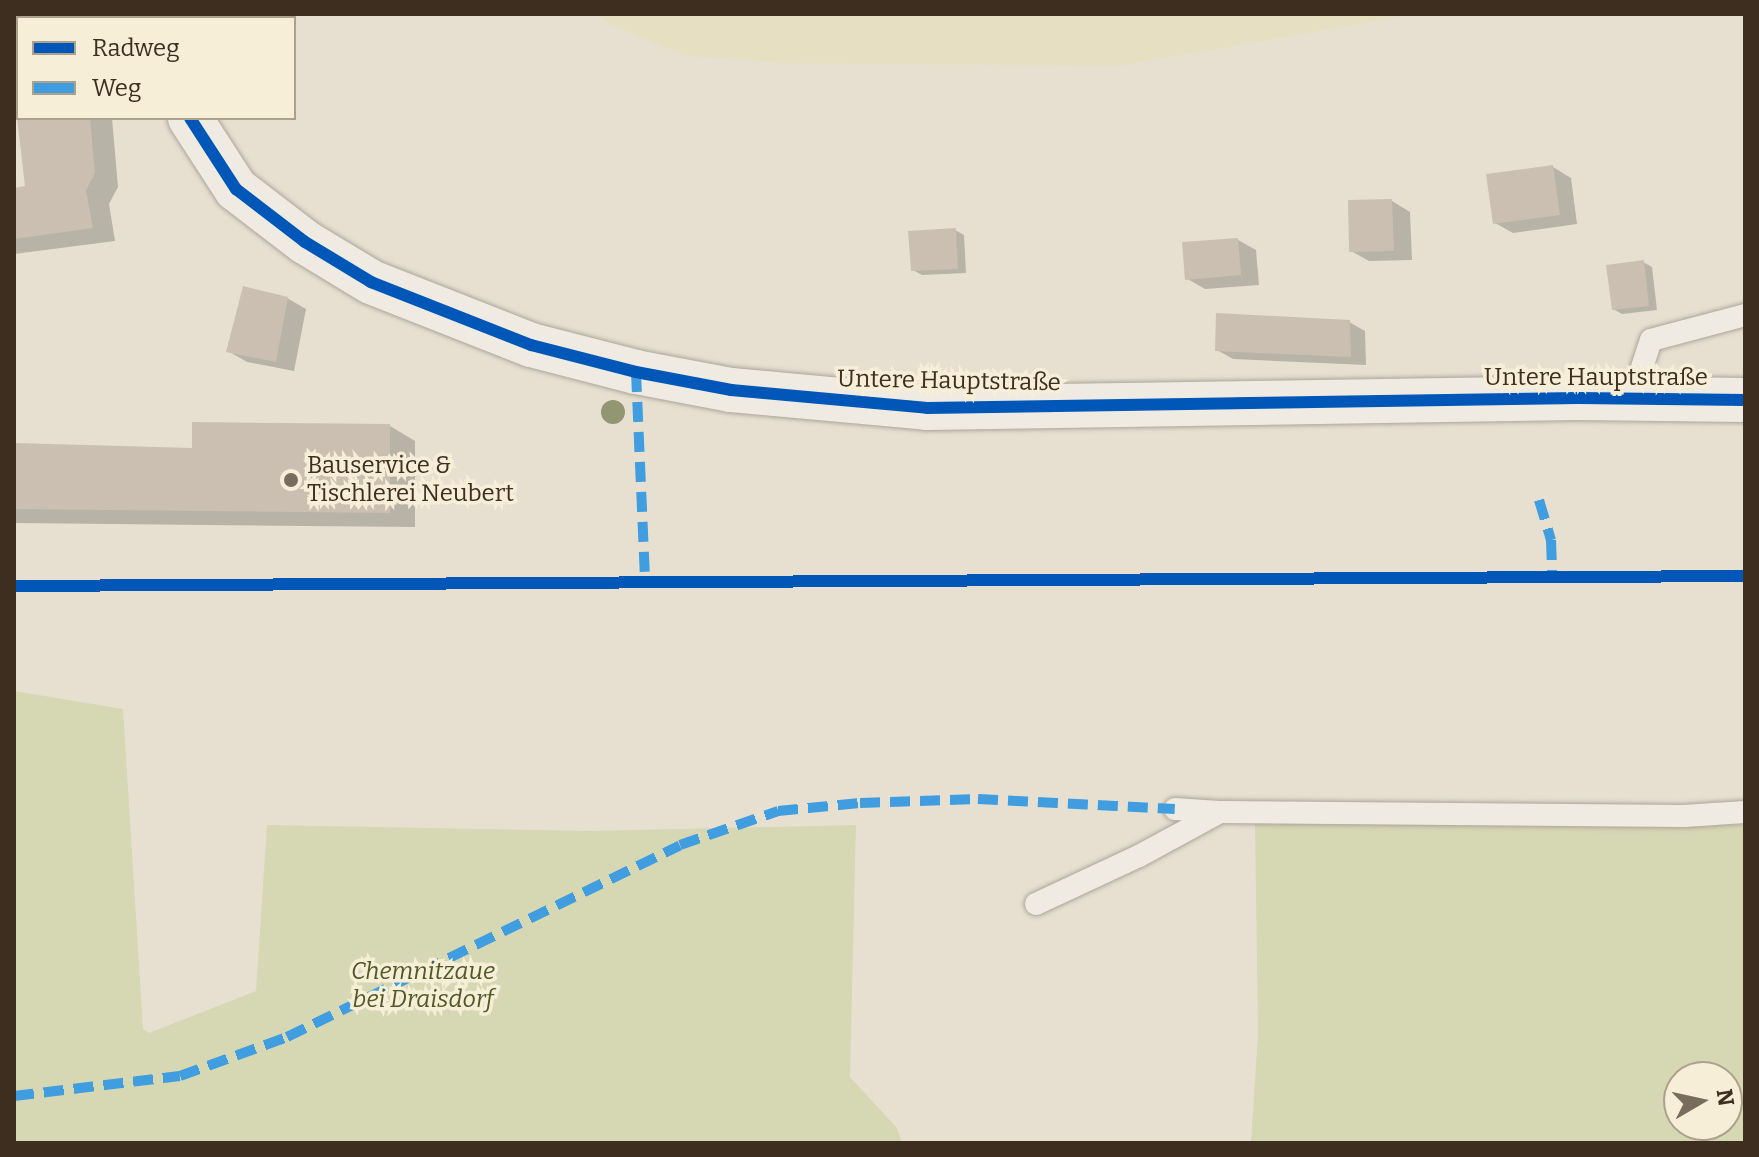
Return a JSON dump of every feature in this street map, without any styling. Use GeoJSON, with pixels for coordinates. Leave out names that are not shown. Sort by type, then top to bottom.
{"type":"FeatureCollection","features":[{"type":"Feature","properties":{"kind":"street","name":"Untere Hauptstraße"},"geometry":{"type":"LineString","coordinates":[[191,120],[236,189],[305,242],[371,282],[531,345],[636,372],[731,390],[927,408],[1632,398],[1745,400]]}},
{"type":"Feature","properties":{"kind":"lane"},"geometry":{"type":"LineString","coordinates":[[1632,398],[1651,340],[1745,315]]}},
{"type":"Feature","properties":{"kind":"lane"},"geometry":{"type":"LineString","coordinates":[[1175,809],[1684,816],[1745,812]]}},
{"type":"Feature","properties":{"kind":"lane"},"geometry":{"type":"LineString","coordinates":[[1036,904],[1139,856],[1220,812]]}},
{"type":"Feature","properties":{"kind":"shaded area"},"geometry":{"type":"Polygon","coordinates":[[[597,14],[1418,14],[1120,66],[784,63],[686,56],[607,23],[597,14]]]}},
{"type":"Feature","properties":{"kind":"green space","name":"Chemnitzaue bei Draisdorf"},"geometry":{"type":"Polygon","coordinates":[[[14,691],[123,709],[143,1029],[149,1033],[256,991],[267,825],[591,831],[856,825],[850,1077],[897,1128],[902,1143],[14,1143],[14,691]]]}},
{"type":"Feature","properties":{"kind":"green space"},"geometry":{"type":"Polygon","coordinates":[[[1596,821],[1745,825],[1745,1143],[1251,1143],[1258,1034],[1255,823],[1596,821]]]}},
{"type":"Feature","properties":{"kind":"building"},"geometry":{"type":"Polygon","coordinates":[[[17,120],[90,120],[95,173],[86,190],[93,228],[14,239],[14,188],[25,186],[17,120]]]}},
{"type":"Feature","properties":{"kind":"building"},"geometry":{"type":"Polygon","coordinates":[[[1553,165],[1560,215],[1493,224],[1486,174],[1553,165]]]}},
{"type":"Feature","properties":{"kind":"building"},"geometry":{"type":"Polygon","coordinates":[[[1392,199],[1394,251],[1349,252],[1348,200],[1392,199]]]}},
{"type":"Feature","properties":{"kind":"building"},"geometry":{"type":"Polygon","coordinates":[[[956,228],[958,269],[911,271],[908,231],[956,228]]]}},
{"type":"Feature","properties":{"kind":"building"},"geometry":{"type":"Polygon","coordinates":[[[1238,238],[1241,275],[1185,280],[1182,242],[1238,238]]]}},
{"type":"Feature","properties":{"kind":"building"},"geometry":{"type":"Polygon","coordinates":[[[1644,260],[1649,306],[1612,310],[1606,265],[1644,260]]]}},
{"type":"Feature","properties":{"kind":"building"},"geometry":{"type":"Polygon","coordinates":[[[243,286],[288,297],[276,362],[226,352],[243,286]]]}},
{"type":"Feature","properties":{"kind":"building"},"geometry":{"type":"Polygon","coordinates":[[[1216,313],[1350,320],[1351,357],[1215,351],[1216,313]]]}},
{"type":"Feature","properties":{"kind":"building","name":"Bauservice & Tischlerei Neubert"},"geometry":{"type":"Polygon","coordinates":[[[192,422],[390,424],[390,513],[14,509],[14,443],[192,448],[192,422]]]}},
{"type":"Feature","properties":{"kind":"marked path"},"geometry":{"type":"LineString","coordinates":[[636,372],[645,580]]}},
{"type":"Feature","properties":{"kind":"marked path"},"geometry":{"type":"LineString","coordinates":[[1539,500],[1551,540],[1552,577]]}},
{"type":"Feature","properties":{"kind":"marked path"},"geometry":{"type":"LineString","coordinates":[[14,1096],[180,1076],[287,1037],[680,845],[778,811],[860,803],[978,799],[1175,809]]}},
{"type":"Feature","properties":{"kind":"cycle path"},"geometry":{"type":"LineString","coordinates":[[191,120],[236,189],[305,242],[371,282],[531,345],[636,372],[731,390],[927,408],[1578,398],[1745,400]]}},
{"type":"Feature","properties":{"kind":"cycle path"},"geometry":{"type":"LineString","coordinates":[[14,586],[1745,576]]}},
{"type":"Feature","properties":{"kind":"place","name":"Bauservice & Tischlerei Neubert"},"geometry":{"type":"Point","coordinates":[291,480]}}]}
